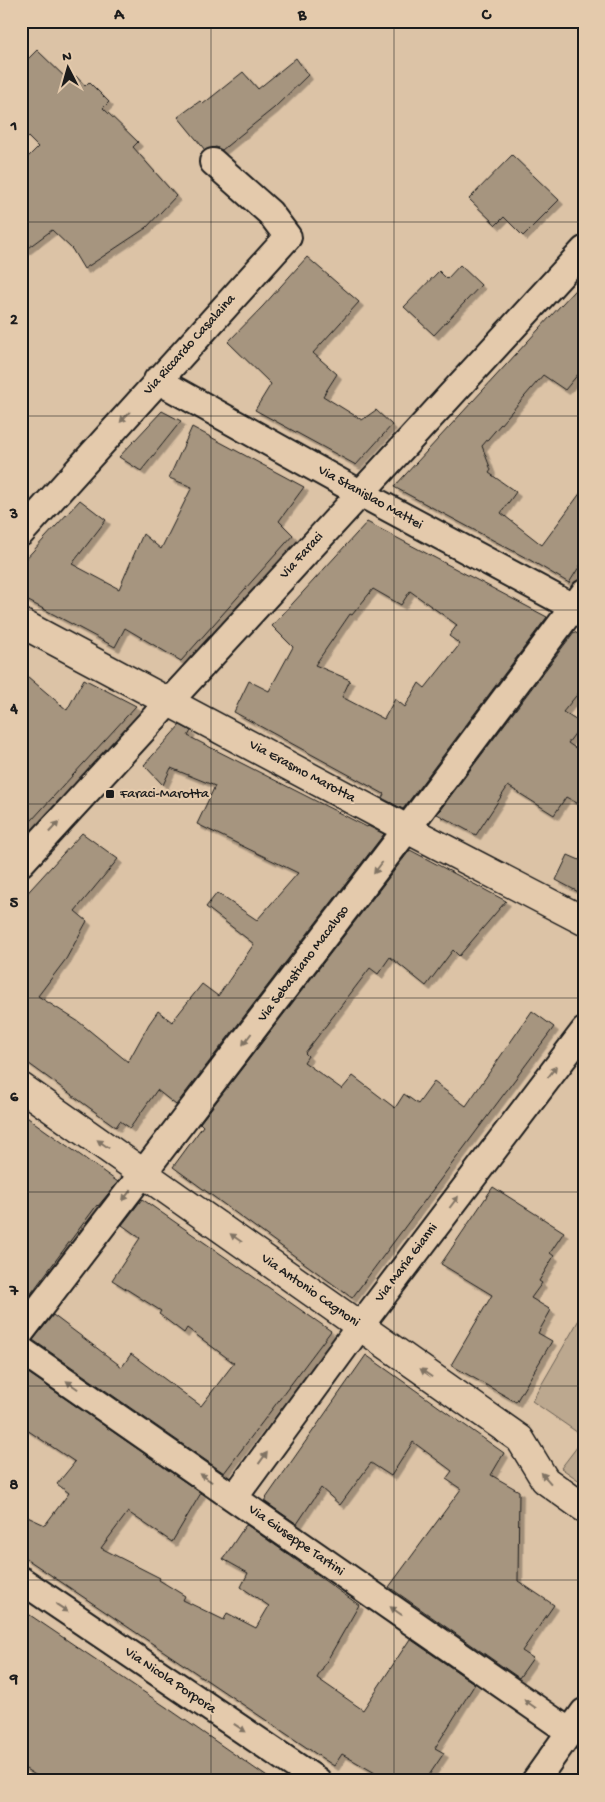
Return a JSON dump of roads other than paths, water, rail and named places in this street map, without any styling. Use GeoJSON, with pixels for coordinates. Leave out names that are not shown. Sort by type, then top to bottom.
{"type":"FeatureCollection","features":[{"type":"Feature","properties":{"kind":"main road","name":"Via Erasmo Marotta"},"geometry":{"type":"LineString","coordinates":[[21,623],[584,921]]}},
{"type":"Feature","properties":{"kind":"main road","name":"Via Antonio Cagnoni"},"geometry":{"type":"LineString","coordinates":[[21,1087],[520,1440],[545,1480],[584,1508]]}},
{"type":"Feature","properties":{"kind":"street","name":"Via Riccardo Casalaina"},"geometry":{"type":"LineString","coordinates":[[21,532],[288,237],[270,213],[213,162]]}},
{"type":"Feature","properties":{"kind":"street","name":"Via Faraci"},"geometry":{"type":"LineString","coordinates":[[21,863],[584,250]]}},
{"type":"Feature","properties":{"kind":"street","name":"Via Stanislao Mattei"},"geometry":{"type":"LineString","coordinates":[[157,380],[360,493],[580,605]]}},
{"type":"Feature","properties":{"kind":"street","name":"Via Sebastiano Macaluso"},"geometry":{"type":"LineString","coordinates":[[21,1332],[580,605]]}},
{"type":"Feature","properties":{"kind":"street","name":"Via Maria Gianni"},"geometry":{"type":"LineString","coordinates":[[234,1498],[360,1326],[584,1031]]}},
{"type":"Feature","properties":{"kind":"street","name":"Via Giuseppe Tartini"},"geometry":{"type":"LineString","coordinates":[[21,1350],[234,1498],[577,1722]]}},
{"type":"Feature","properties":{"kind":"street","name":"Via Nicola Porpora"},"geometry":{"type":"LineString","coordinates":[[21,1580],[318,1781]]}},
{"type":"Feature","properties":{"kind":"street"},"geometry":{"type":"LineString","coordinates":[[535,1781],[577,1722]]}},
{"type":"Feature","properties":{"kind":"place","name":"Faraci-Marotta"},"geometry":{"type":"Point","coordinates":[110,794]}}]}
